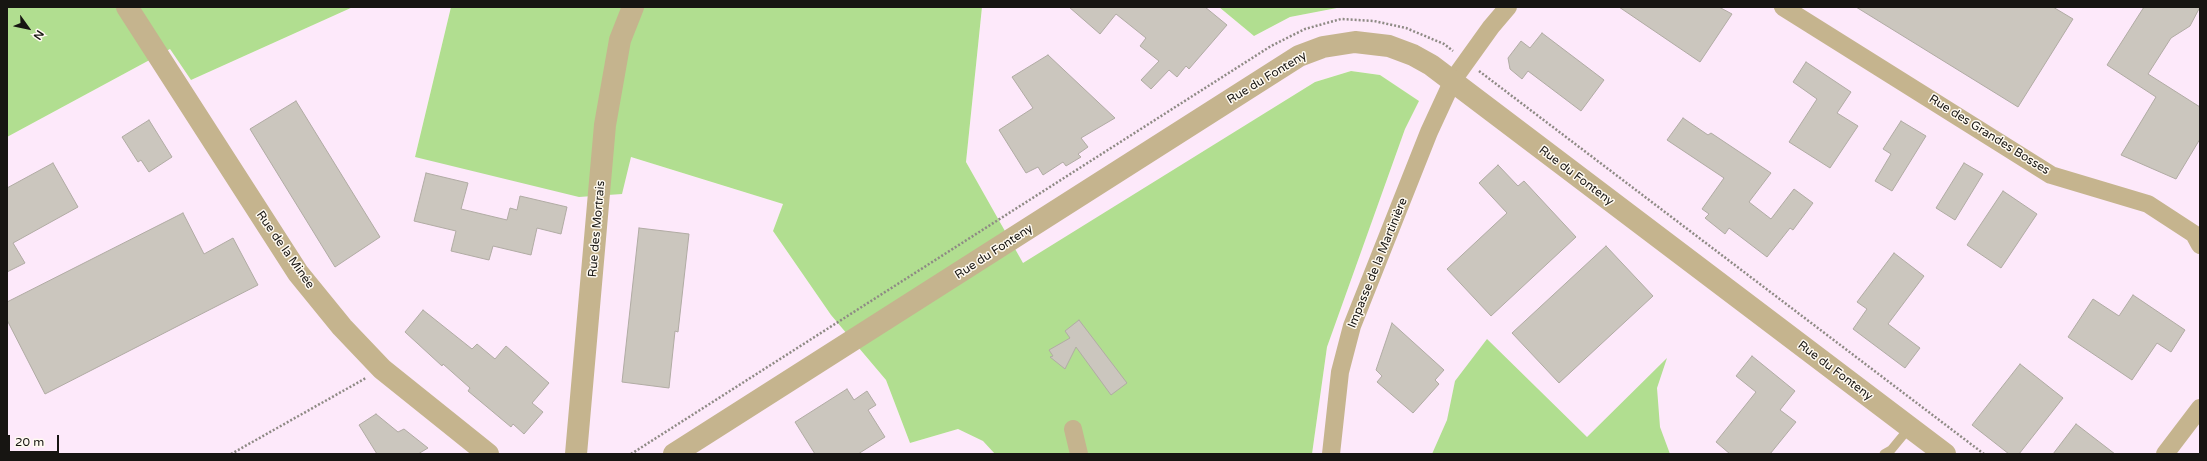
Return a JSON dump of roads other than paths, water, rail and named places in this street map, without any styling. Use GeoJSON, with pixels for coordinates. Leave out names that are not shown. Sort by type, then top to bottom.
{"type":"FeatureCollection","features":[{"type":"Feature","properties":{"kind":"street","name":"Rue de la Minée"},"geometry":{"type":"LineString","coordinates":[[127,7],[298,273],[342,327],[382,369],[488,454]]}},
{"type":"Feature","properties":{"kind":"street","name":"Rue des Mortrais"},"geometry":{"type":"LineString","coordinates":[[576,454],[605,126],[620,40],[633,7]]}},
{"type":"Feature","properties":{"kind":"street"},"geometry":{"type":"LineString","coordinates":[[1452,80],[1491,27],[1508,7]]}},
{"type":"Feature","properties":{"kind":"street","name":"Rue des Grandes Bosses"},"geometry":{"type":"LineString","coordinates":[[1783,7],[2051,174],[2148,204],[2194,234],[2200,244]]}},
{"type":"Feature","properties":{"kind":"street","name":"Rue du Fonteny"},"geometry":{"type":"LineString","coordinates":[[674,454],[1299,56],[1323,47],[1355,42],[1388,46],[1419,58],[1452,80],[1501,120],[1945,454]]}},
{"type":"Feature","properties":{"kind":"street","name":"Impasse de la Martinière"},"geometry":{"type":"LineString","coordinates":[[1331,454],[1340,372],[1352,326],[1429,132],[1452,80]]}},
{"type":"Feature","properties":{"kind":"street"},"geometry":{"type":"LineString","coordinates":[[2165,454],[2200,408]]}},
{"type":"Feature","properties":{"kind":"street"},"geometry":{"type":"LineString","coordinates":[[1073,429],[1079,454]]}},
{"type":"Feature","properties":{"kind":"lane"},"geometry":{"type":"LineString","coordinates":[[1884,454],[1891,450],[1910,427]]}}]}
